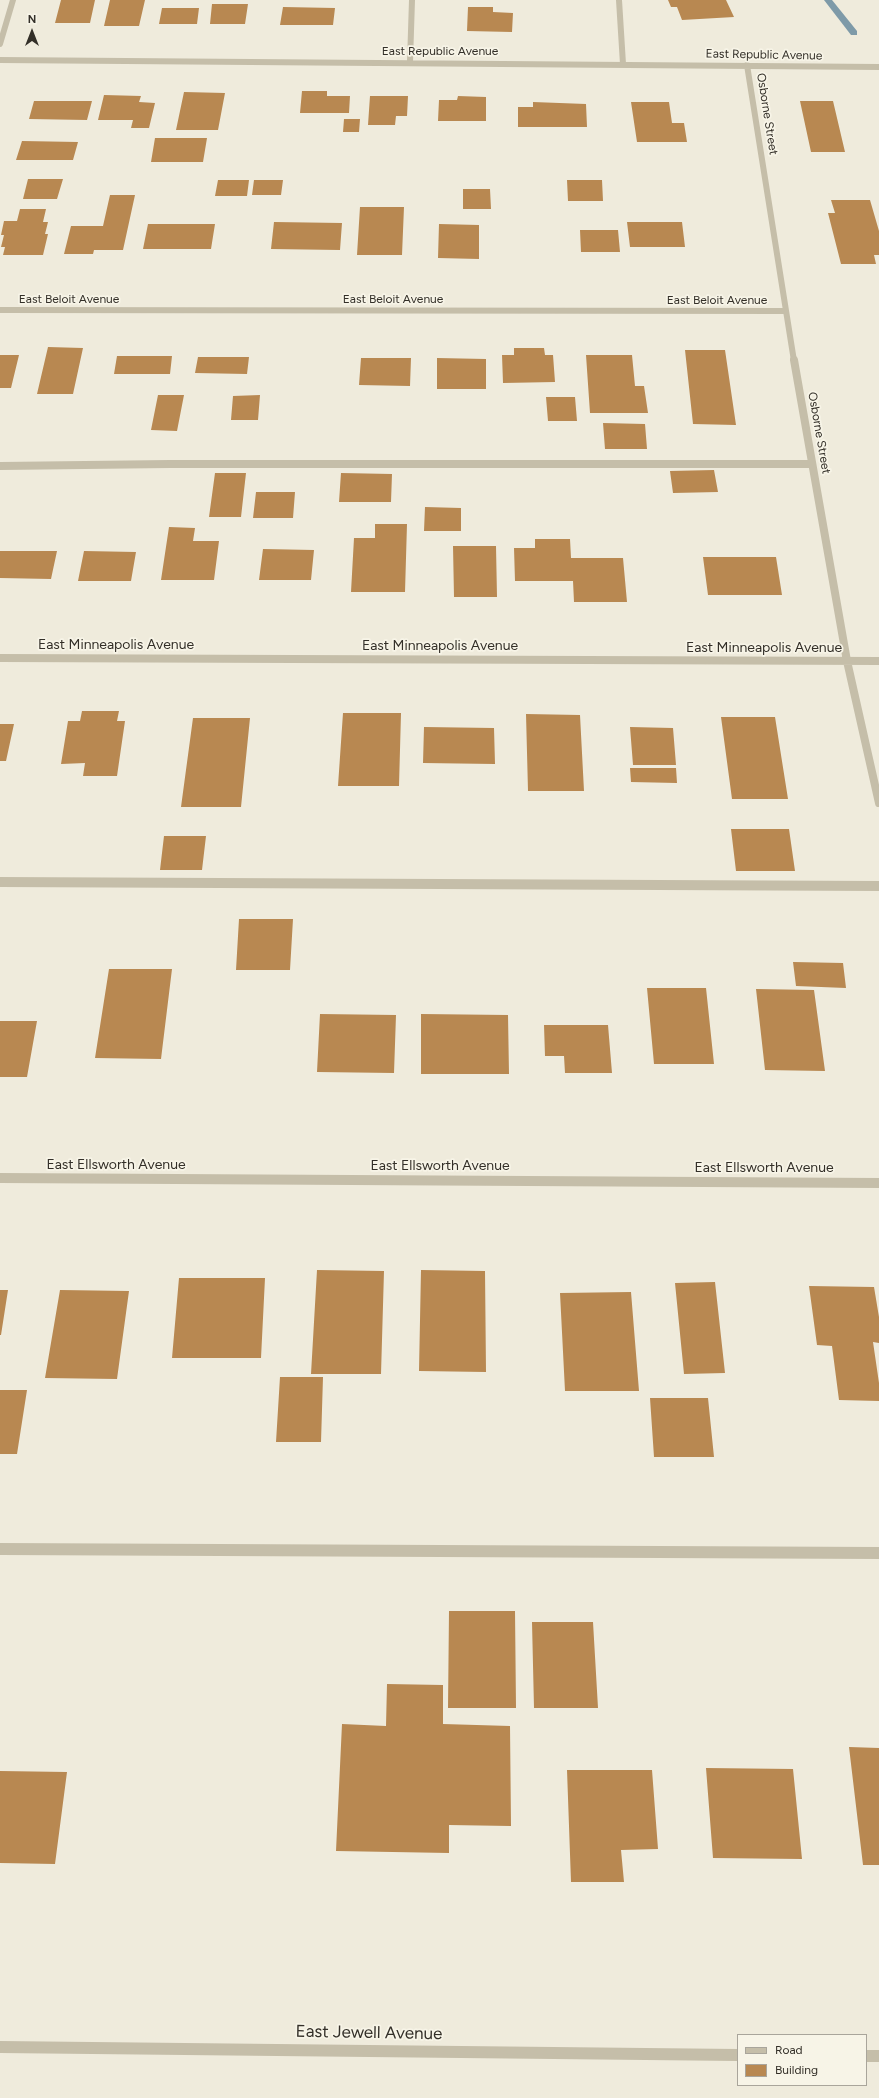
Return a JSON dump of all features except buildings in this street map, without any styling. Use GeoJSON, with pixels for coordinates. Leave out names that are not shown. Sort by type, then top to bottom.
{"type":"FeatureCollection","features":[{"type":"Feature","properties":{"kind":"street"},"geometry":{"type":"LineString","coordinates":[[0,44],[13,0]]}},
{"type":"Feature","properties":{"kind":"street"},"geometry":{"type":"LineString","coordinates":[[410,62],[412,0]]}},
{"type":"Feature","properties":{"kind":"street"},"geometry":{"type":"LineString","coordinates":[[619,0],[623,64]]}},
{"type":"Feature","properties":{"kind":"street","name":"East Republic Avenue"},"geometry":{"type":"LineString","coordinates":[[0,60],[410,62],[879,67]]}},
{"type":"Feature","properties":{"kind":"street","name":"Osborne Street"},"geometry":{"type":"LineString","coordinates":[[747,65],[785,311],[847,661],[879,803]]}},
{"type":"Feature","properties":{"kind":"street","name":"East Beloit Avenue"},"geometry":{"type":"LineString","coordinates":[[0,310],[785,311]]}},
{"type":"Feature","properties":{"kind":"street"},"geometry":{"type":"LineString","coordinates":[[0,466],[812,464]]}},
{"type":"Feature","properties":{"kind":"street","name":"East Minneapolis Avenue"},"geometry":{"type":"LineString","coordinates":[[0,658],[879,661]]}},
{"type":"Feature","properties":{"kind":"street"},"geometry":{"type":"LineString","coordinates":[[0,882],[879,886]]}},
{"type":"Feature","properties":{"kind":"street","name":"East Ellsworth Avenue"},"geometry":{"type":"LineString","coordinates":[[0,1178],[879,1182]]}},
{"type":"Feature","properties":{"kind":"street"},"geometry":{"type":"LineString","coordinates":[[0,1549],[879,1553]]}},
{"type":"Feature","properties":{"kind":"street","name":"East Jewell Avenue"},"geometry":{"type":"LineString","coordinates":[[0,2048],[737,2054]]}},
{"type":"Feature","properties":{"kind":"street"},"geometry":{"type":"LineString","coordinates":[[867,2056],[879,2056]]}},
{"type":"Feature","properties":{"kind":"waterway"},"geometry":{"type":"LineString","coordinates":[[828,0],[854,33]]}}]}
